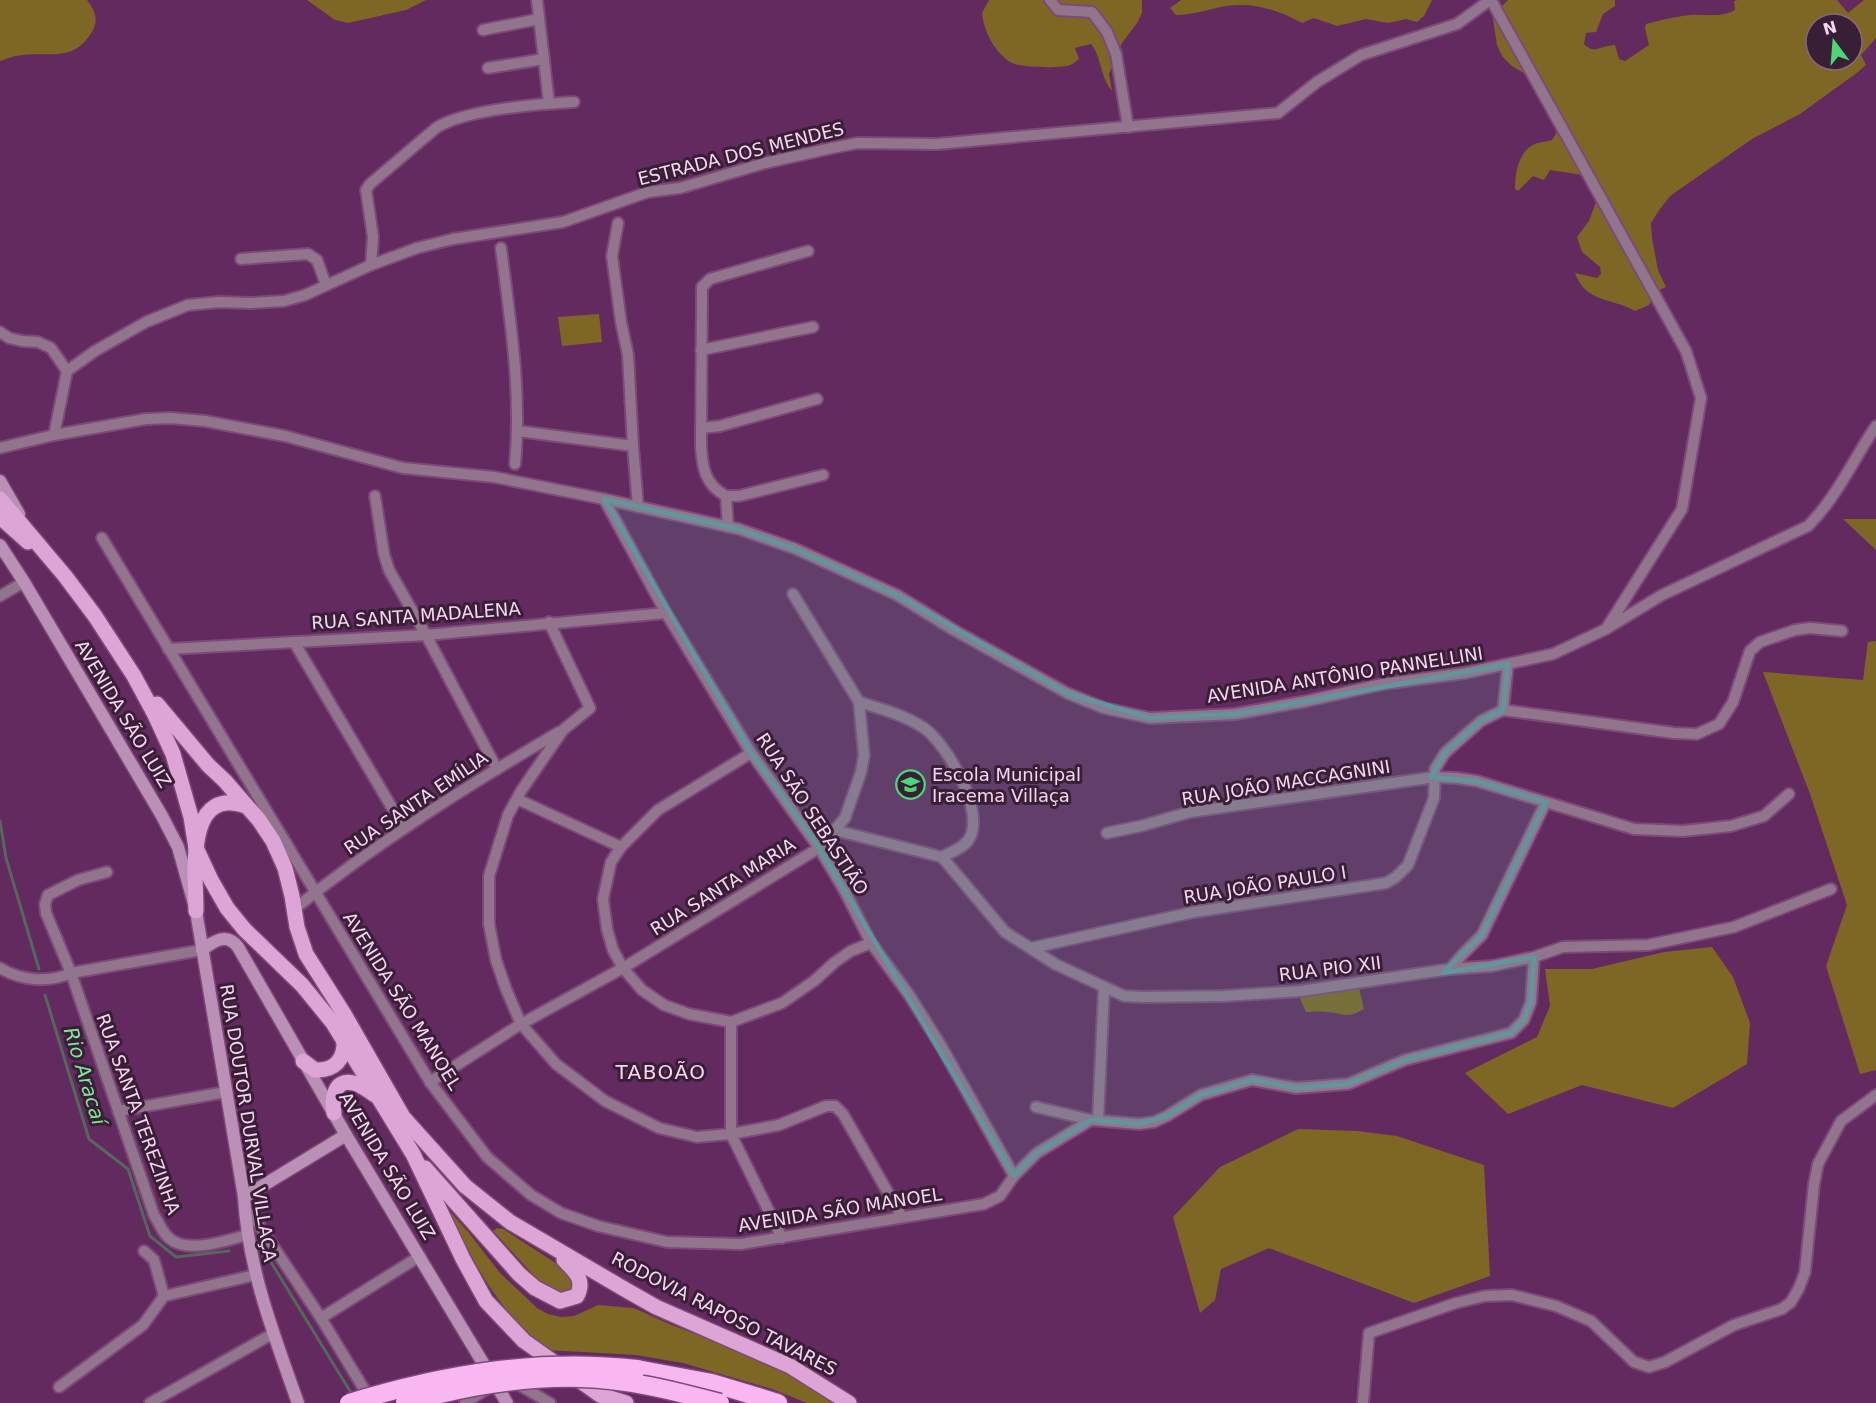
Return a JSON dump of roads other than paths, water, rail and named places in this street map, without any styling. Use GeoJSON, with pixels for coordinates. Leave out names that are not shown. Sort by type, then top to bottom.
{"type":"FeatureCollection","features":[{"type":"Feature","properties":{"kind":"highway"},"geometry":{"type":"LineString","coordinates":[[349,1403],[480,1371],[600,1365],[637,1369],[712,1383],[778,1403]]}},
{"type":"Feature","properties":{"kind":"highway"},"geometry":{"type":"LineString","coordinates":[[405,1403],[504,1381],[581,1378],[636,1383],[720,1403]]}},
{"type":"Feature","properties":{"kind":"main road"},"geometry":{"type":"LineString","coordinates":[[0,481],[26,529]]}},
{"type":"Feature","properties":{"kind":"main road"},"geometry":{"type":"LineString","coordinates":[[0,499],[95,616],[134,676],[155,715],[173,754],[191,817],[196,848],[196,911]]}},
{"type":"Feature","properties":{"kind":"main road"},"geometry":{"type":"LineString","coordinates":[[0,517],[54,563]]}},
{"type":"Feature","properties":{"kind":"main road","name":"AVENIDA SÃO LUIZ"},"geometry":{"type":"LineString","coordinates":[[0,545],[162,816],[178,848],[196,911],[202,950],[218,939],[224,938],[230,939],[238,947],[346,1135],[507,1403]]}},
{"type":"Feature","properties":{"kind":"main road"},"geometry":{"type":"LineString","coordinates":[[134,676],[191,745],[259,819],[273,841],[285,868],[293,910],[306,954],[350,1039],[340,1060],[332,1067],[315,1070],[303,1061]]}},
{"type":"Feature","properties":{"kind":"main road"},"geometry":{"type":"LineString","coordinates":[[196,848],[200,825],[210,810],[227,802],[246,806]]}},
{"type":"Feature","properties":{"kind":"main road","name":"RODOVIA RAPOSO TAVARES"},"geometry":{"type":"LineString","coordinates":[[196,848],[211,880],[244,929],[303,985],[333,1023],[350,1039],[421,1139],[481,1200],[551,1248],[656,1307],[790,1366],[849,1403]]}},
{"type":"Feature","properties":{"kind":"main road","name":"RUA DOUTOR DURVAL VILLAÇA"},"geometry":{"type":"LineString","coordinates":[[202,950],[244,1197],[246,1236],[255,1275],[298,1403]]}},
{"type":"Feature","properties":{"kind":"main road","name":"RODOVIA RAPOSO TAVARES"},"geometry":{"type":"LineString","coordinates":[[350,1039],[375,1095],[413,1154],[463,1259],[486,1301],[524,1341],[600,1395],[626,1403]]}},
{"type":"Feature","properties":{"kind":"main road"},"geometry":{"type":"LineString","coordinates":[[334,1113],[332,1099],[334,1091],[345,1083],[353,1083],[375,1095]]}},
{"type":"Feature","properties":{"kind":"main road"},"geometry":{"type":"LineString","coordinates":[[244,1197],[346,1135]]}},
{"type":"Feature","properties":{"kind":"main road"},"geometry":{"type":"LineString","coordinates":[[413,1154],[519,1274],[535,1287],[560,1301],[577,1296],[581,1287],[580,1278],[551,1248]]}},
{"type":"Feature","properties":{"kind":"street"},"geometry":{"type":"LineString","coordinates":[[537,0],[549,103]]}},
{"type":"Feature","properties":{"kind":"street"},"geometry":{"type":"LineString","coordinates":[[1050,0],[1058,10],[1092,12],[1107,32],[1116,54],[1128,126]]}},
{"type":"Feature","properties":{"kind":"street"},"geometry":{"type":"LineString","coordinates":[[1490,0],[1686,351],[1701,398],[1682,509],[1606,629]]}},
{"type":"Feature","properties":{"kind":"street","name":"ESTRADA DOS MENDES"},"geometry":{"type":"LineString","coordinates":[[67,371],[95,351],[146,322],[188,305],[284,301],[417,248],[453,239],[563,222],[648,192],[680,188],[765,163],[832,148],[858,143],[936,144],[1278,113],[1317,82],[1360,55],[1457,24],[1490,0]]}},
{"type":"Feature","properties":{"kind":"street"},"geometry":{"type":"LineString","coordinates":[[483,30],[539,19]]}},
{"type":"Feature","properties":{"kind":"street"},"geometry":{"type":"LineString","coordinates":[[489,68],[544,59]]}},
{"type":"Feature","properties":{"kind":"street"},"geometry":{"type":"LineString","coordinates":[[371,265],[373,237],[366,189],[436,128],[447,121],[464,116],[549,103],[574,102]]}},
{"type":"Feature","properties":{"kind":"street"},"geometry":{"type":"LineString","coordinates":[[618,223],[612,256],[628,355],[638,507]]}},
{"type":"Feature","properties":{"kind":"street"},"geometry":{"type":"LineString","coordinates":[[373,237],[388,258]]}},
{"type":"Feature","properties":{"kind":"street"},"geometry":{"type":"LineString","coordinates":[[501,248],[515,352],[518,431],[515,464]]}},
{"type":"Feature","properties":{"kind":"street"},"geometry":{"type":"LineString","coordinates":[[808,251],[704,282],[700,292],[702,467],[712,486],[726,496],[740,496],[823,475]]}},
{"type":"Feature","properties":{"kind":"street"},"geometry":{"type":"LineString","coordinates":[[241,258],[308,254],[317,260],[326,285]]}},
{"type":"Feature","properties":{"kind":"street"},"geometry":{"type":"LineString","coordinates":[[701,350],[813,327]]}},
{"type":"Feature","properties":{"kind":"street"},"geometry":{"type":"LineString","coordinates":[[0,332],[22,341],[38,342],[51,348],[67,371],[54,435]]}},
{"type":"Feature","properties":{"kind":"street"},"geometry":{"type":"LineString","coordinates":[[701,428],[720,426],[817,399]]}},
{"type":"Feature","properties":{"kind":"street","name":"AVENIDA ANTÔNIO PANNELLINI"},"geometry":{"type":"LineString","coordinates":[[0,448],[54,435],[146,419],[170,418],[205,421],[285,436],[403,468],[494,477],[728,527],[796,549],[897,596],[1067,693],[1104,708],[1150,718],[1235,714],[1383,684],[1465,673],[1552,654],[1606,629],[1662,595],[1808,526],[1824,510],[1838,490],[1876,426]]}},
{"type":"Feature","properties":{"kind":"street"},"geometry":{"type":"LineString","coordinates":[[518,431],[633,446]]}},
{"type":"Feature","properties":{"kind":"street"},"geometry":{"type":"LineString","coordinates":[[375,496],[384,554],[389,570],[497,769]]}},
{"type":"Feature","properties":{"kind":"street"},"geometry":{"type":"LineString","coordinates":[[726,496],[728,527]]}},
{"type":"Feature","properties":{"kind":"street","name":"RUA SÃO SEBASTIÃO"},"geometry":{"type":"LineString","coordinates":[[604,499],[666,613],[751,753],[819,848],[871,943],[909,995],[936,1038],[1014,1176]]}},
{"type":"Feature","properties":{"kind":"street","name":"AVENIDA SÃO MANOEL"},"geometry":{"type":"LineString","coordinates":[[102,538],[430,1082],[487,1157],[531,1195],[561,1213],[598,1226],[667,1242],[741,1244],[984,1204],[1000,1196],[1014,1176],[1037,1154],[1094,1120]]}},
{"type":"Feature","properties":{"kind":"street"},"geometry":{"type":"LineString","coordinates":[[0,596],[24,582]]}},
{"type":"Feature","properties":{"kind":"street","name":"RUA SANTA MARIA"},"geometry":{"type":"LineString","coordinates":[[430,1082],[521,1024],[623,968],[819,848],[845,818],[861,772],[863,746],[859,702],[793,594]]}},
{"type":"Feature","properties":{"kind":"street","name":"RUA SANTA MADALENA"},"geometry":{"type":"LineString","coordinates":[[168,649],[426,635],[666,613]]}},
{"type":"Feature","properties":{"kind":"street"},"geometry":{"type":"LineString","coordinates":[[549,622],[590,708],[563,730],[517,799],[508,815],[489,876],[489,924],[496,960],[521,1024],[556,1064],[605,1101],[659,1128],[697,1137],[731,1134],[779,1125],[826,1106],[835,1106],[843,1114],[902,1217]]}},
{"type":"Feature","properties":{"kind":"street"},"geometry":{"type":"LineString","coordinates":[[1508,663],[1503,710],[1674,733],[1697,734],[1719,724],[1733,702],[1750,651],[1760,642],[1795,630],[1810,628],[1842,631]]}},
{"type":"Feature","properties":{"kind":"street"},"geometry":{"type":"LineString","coordinates":[[294,642],[404,828]]}},
{"type":"Feature","properties":{"kind":"street"},"geometry":{"type":"LineString","coordinates":[[834,830],[942,857],[960,848],[969,840],[972,832],[972,809],[963,783],[935,737],[901,716],[859,702]]}},
{"type":"Feature","properties":{"kind":"street","name":"RUA JOÃO PAULO I"},"geometry":{"type":"LineString","coordinates":[[1030,948],[1194,912],[1386,883],[1408,865],[1434,798],[1435,769],[1445,753],[1481,721],[1503,710]]}},
{"type":"Feature","properties":{"kind":"street","name":"RUA SANTA EMÍLIA"},"geometry":{"type":"LineString","coordinates":[[293,910],[404,828],[563,730]]}},
{"type":"Feature","properties":{"kind":"street"},"geometry":{"type":"LineString","coordinates":[[751,753],[658,810],[621,847],[611,862],[603,900],[613,950],[623,968],[642,990],[664,1005],[689,1014],[731,1023],[782,1003],[851,951],[871,943]]}},
{"type":"Feature","properties":{"kind":"street","name":"RUA JOÃO MACCAGNINI"},"geometry":{"type":"LineString","coordinates":[[1107,832],[1141,826],[1190,812],[1435,777],[1477,782],[1634,829],[1683,831],[1731,826],[1764,816],[1789,794]]}},
{"type":"Feature","properties":{"kind":"street"},"geometry":{"type":"LineString","coordinates":[[517,799],[621,847]]}},
{"type":"Feature","properties":{"kind":"street"},"geometry":{"type":"LineString","coordinates":[[1450,969],[1482,935],[1546,802]]}},
{"type":"Feature","properties":{"kind":"street","name":"RUA PIO XII"},"geometry":{"type":"LineString","coordinates":[[942,857],[1005,932],[1055,964],[1104,988],[1124,996],[1143,997],[1224,996],[1301,991],[1450,969],[1473,969],[1534,957],[1563,947],[1648,945],[1734,927],[1831,889]]}},
{"type":"Feature","properties":{"kind":"street"},"geometry":{"type":"LineString","coordinates":[[285,868],[309,880]]}},
{"type":"Feature","properties":{"kind":"street","name":"RUA SANTA TEREZINHA"},"geometry":{"type":"LineString","coordinates":[[107,872],[78,880],[48,895],[45,904],[46,913],[70,973],[154,1215],[167,1237],[184,1245],[201,1246],[246,1236]]}},
{"type":"Feature","properties":{"kind":"street"},"geometry":{"type":"LineString","coordinates":[[0,969],[19,976],[51,980],[70,973],[202,950]]}},
{"type":"Feature","properties":{"kind":"street"},"geometry":{"type":"LineString","coordinates":[[1036,1107],[1123,1124],[1154,1122],[1201,1095],[1252,1080],[1296,1088],[1348,1084],[1405,1060],[1511,1033],[1524,1020],[1531,1002],[1534,957]]}},
{"type":"Feature","properties":{"kind":"street"},"geometry":{"type":"LineString","coordinates":[[1094,1120],[1104,988]]}},
{"type":"Feature","properties":{"kind":"street"},"geometry":{"type":"LineString","coordinates":[[731,1023],[731,1134],[782,1238]]}},
{"type":"Feature","properties":{"kind":"street"},"geometry":{"type":"LineString","coordinates":[[118,1110],[226,1092]]}},
{"type":"Feature","properties":{"kind":"street"},"geometry":{"type":"LineString","coordinates":[[1363,1403],[1369,1333],[1456,1303],[1485,1296],[1512,1295],[1556,1306],[1591,1321],[1634,1362],[1649,1367],[1665,1362],[1734,1325],[1782,1309],[1791,1302],[1805,1272],[1818,1164],[1840,1121],[1876,1095]]}},
{"type":"Feature","properties":{"kind":"street"},"geometry":{"type":"LineString","coordinates":[[245,1210],[255,1219],[321,1318],[372,1403]]}},
{"type":"Feature","properties":{"kind":"street"},"geometry":{"type":"LineString","coordinates":[[144,1251],[154,1260],[164,1296]]}},
{"type":"Feature","properties":{"kind":"street"},"geometry":{"type":"LineString","coordinates":[[321,1318],[420,1256]]}},
{"type":"Feature","properties":{"kind":"street"},"geometry":{"type":"LineString","coordinates":[[58,1387],[143,1325],[164,1296],[255,1275]]}},
{"type":"Feature","properties":{"kind":"street"},"geometry":{"type":"LineString","coordinates":[[150,1403],[274,1333]]}},
{"type":"Feature","properties":{"kind":"street"},"geometry":{"type":"LineString","coordinates":[[484,1365],[550,1403]]}},
{"type":"Feature","properties":{"kind":"street"},"geometry":{"type":"LineString","coordinates":[[465,1403],[496,1383]]}},
{"type":"Feature","properties":{"kind":"waterway","name":"Rio Aracaí"},"geometry":{"type":"LineString","coordinates":[[0,821],[6,858],[39,969]]}},
{"type":"Feature","properties":{"kind":"waterway","name":"Rio Aracaí"},"geometry":{"type":"LineString","coordinates":[[45,995],[89,1139],[128,1169],[150,1236],[176,1257],[229,1251]]}},
{"type":"Feature","properties":{"kind":"waterway","name":"Rio Aracaí"},"geometry":{"type":"LineString","coordinates":[[257,1250],[269,1259],[353,1396]]}},
{"type":"Feature","properties":{"kind":"place","name":"Escola Municipal Iracema Villaça"},"geometry":{"type":"Point","coordinates":[911,785]}},
{"type":"Feature","properties":{"kind":"district","name":"TABOÃO"},"geometry":{"type":"Point","coordinates":[661,1072]}}]}
